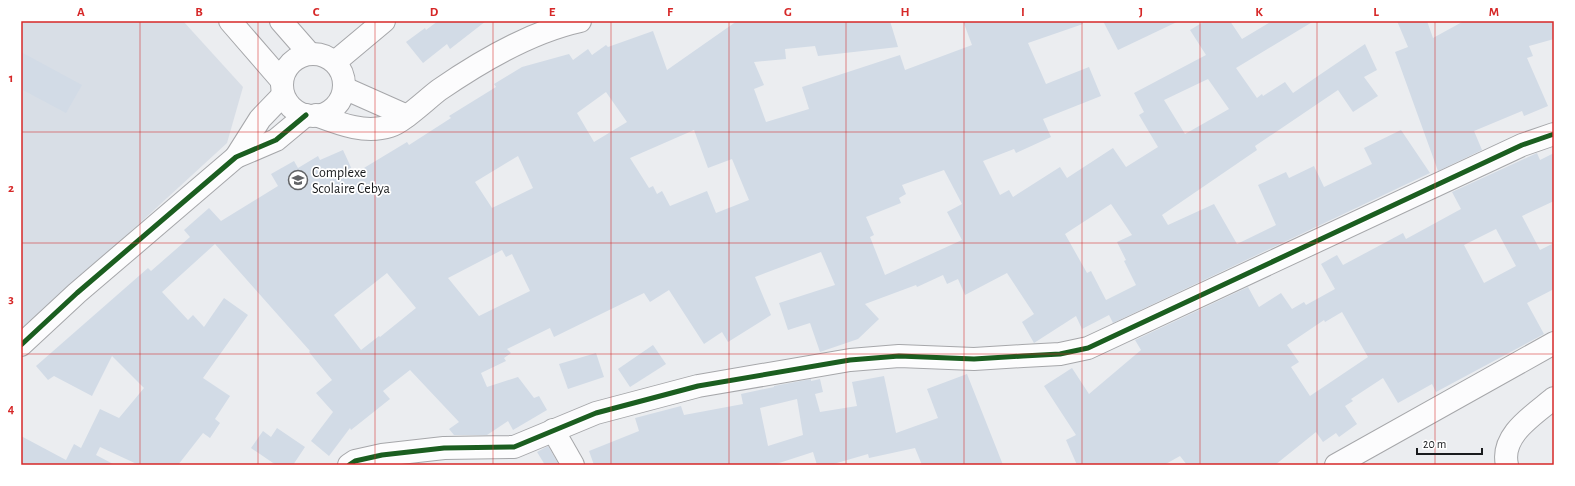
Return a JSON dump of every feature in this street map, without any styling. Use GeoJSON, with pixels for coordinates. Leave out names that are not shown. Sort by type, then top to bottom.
{"type":"FeatureCollection","features":[{"type":"Feature","properties":{"kind":"street"},"geometry":{"type":"LineString","coordinates":[[230,21],[283,88],[291,107],[348,127],[372,129],[392,126],[438,91],[481,63],[517,43],[580,21]]}},
{"type":"Feature","properties":{"kind":"street"},"geometry":{"type":"LineString","coordinates":[[281,21],[309,53]]}},
{"type":"Feature","properties":{"kind":"street"},"geometry":{"type":"LineString","coordinates":[[335,62],[384,21]]}},
{"type":"Feature","properties":{"kind":"street"},"geometry":{"type":"LineString","coordinates":[[21,345],[77,293],[236,157],[260,119],[283,88],[286,68],[296,58],[309,53],[323,55],[335,62],[342,74],[344,88],[340,101],[330,111],[311,115],[276,140],[236,157]]}},
{"type":"Feature","properties":{"kind":"street"},"geometry":{"type":"LineString","coordinates":[[344,88],[407,116]]}},
{"type":"Feature","properties":{"kind":"street"},"geometry":{"type":"LineString","coordinates":[[349,465],[355,461],[382,456],[444,448],[509,456],[553,430],[596,413],[698,386],[850,360],[900,356],[974,358],[1023,356],[1060,354],[1088,348],[1522,145],[1554,134]]}},
{"type":"Feature","properties":{"kind":"street"},"geometry":{"type":"LineString","coordinates":[[1336,465],[1554,343]]}},
{"type":"Feature","properties":{"kind":"street"},"geometry":{"type":"LineString","coordinates":[[1507,465],[1505,459],[1508,442],[1520,428],[1554,398]]}},
{"type":"Feature","properties":{"kind":"street"},"geometry":{"type":"LineString","coordinates":[[553,430],[573,465]]}},
{"type":"Feature","properties":{"kind":"shaded area"},"geometry":{"type":"Polygon","coordinates":[[[21,21],[183,21],[243,87],[227,143],[21,332],[21,21]]]}},
{"type":"Feature","properties":{"kind":"building"},"geometry":{"type":"Polygon","coordinates":[[[438,21],[486,21],[450,49],[447,44],[423,63],[406,42],[425,28],[426,30],[438,21]]]}},
{"type":"Feature","properties":{"kind":"building"},"geometry":{"type":"Polygon","coordinates":[[[737,21],[890,21],[898,47],[818,56],[815,46],[785,49],[786,59],[754,62],[764,85],[754,89],[766,122],[809,109],[802,87],[900,55],[905,70],[972,45],[963,21],[1082,21],[1083,24],[1028,43],[1046,84],[1089,67],[1101,96],[1043,119],[1051,137],[1016,153],[1014,149],[983,161],[1000,195],[1009,190],[1013,197],[1060,167],[1067,178],[1113,148],[1126,167],[1158,147],[1139,115],[1144,112],[1134,93],[1206,55],[1190,30],[1205,21],[1230,21],[1242,39],[1272,21],[1314,21],[1236,68],[1257,98],[1262,94],[1263,96],[1285,82],[1293,93],[1365,44],[1377,70],[1364,77],[1378,96],[1353,112],[1338,90],[1255,146],[1257,150],[1162,215],[1168,225],[1214,204],[1237,244],[1276,225],[1258,185],[1286,172],[1289,178],[1314,166],[1324,187],[1372,164],[1364,148],[1401,130],[1430,173],[1113,323],[1109,315],[1082,329],[1076,316],[1034,343],[1022,322],[1034,314],[1007,273],[965,295],[958,279],[947,284],[943,275],[917,287],[916,285],[865,304],[879,319],[858,339],[820,352],[810,323],[788,330],[779,303],[835,285],[821,252],[755,277],[771,315],[728,342],[722,332],[704,344],[669,290],[650,302],[644,293],[554,337],[550,328],[507,349],[511,353],[504,358],[506,361],[481,373],[487,387],[518,377],[534,398],[539,396],[547,410],[513,430],[508,421],[487,435],[454,435],[449,429],[459,422],[410,370],[383,391],[390,399],[351,430],[350,428],[329,456],[311,441],[333,412],[316,393],[332,380],[309,352],[310,351],[215,244],[162,292],[188,320],[193,315],[204,327],[224,298],[248,315],[203,378],[230,396],[215,419],[220,423],[210,438],[203,433],[178,465],[139,465],[100,447],[96,455],[115,465],[21,465],[21,436],[66,460],[74,444],[81,448],[100,409],[119,418],[144,388],[112,356],[92,396],[54,376],[48,380],[36,366],[148,268],[151,271],[190,237],[184,230],[209,208],[221,221],[278,186],[271,174],[294,161],[298,168],[318,156],[320,160],[343,150],[354,174],[407,142],[409,145],[451,118],[449,116],[496,87],[494,84],[522,67],[569,54],[573,60],[588,49],[592,55],[606,45],[608,47],[653,31],[667,70],[737,21]],[[1208,79],[1164,100],[1185,134],[1229,109],[1208,79]],[[606,92],[577,113],[594,142],[627,122],[606,92]],[[694,130],[630,158],[649,188],[653,186],[657,194],[662,191],[670,206],[707,191],[716,213],[749,200],[732,159],[708,168],[694,130]],[[518,156],[475,182],[492,208],[533,188],[518,156]],[[944,170],[902,185],[906,194],[899,198],[901,203],[866,217],[874,235],[870,237],[885,275],[962,240],[947,212],[962,204],[944,170]],[[1111,204],[1065,234],[1087,273],[1091,271],[1106,300],[1136,285],[1124,261],[1126,260],[1117,242],[1132,235],[1111,204]],[[502,250],[448,278],[479,316],[530,291],[512,254],[506,257],[502,250]],[[387,273],[334,315],[361,350],[416,308],[387,273]]]}},
{"type":"Feature","properties":{"kind":"building"},"geometry":{"type":"Polygon","coordinates":[[[1103,21],[1179,21],[1118,50],[1103,21]]]}},
{"type":"Feature","properties":{"kind":"building"},"geometry":{"type":"Polygon","coordinates":[[[1397,21],[1427,21],[1433,38],[1464,21],[1554,21],[1554,39],[1529,46],[1533,56],[1527,58],[1548,106],[1524,116],[1522,111],[1474,131],[1482,150],[1438,171],[1395,52],[1408,47],[1397,21]]]}},
{"type":"Feature","properties":{"kind":"building"},"geometry":{"type":"Polygon","coordinates":[[[21,52],[82,85],[66,113],[21,89],[21,52]]]}},
{"type":"Feature","properties":{"kind":"building"},"geometry":{"type":"Polygon","coordinates":[[[1537,153],[1540,160],[1554,153],[1554,201],[1522,216],[1540,250],[1554,243],[1554,289],[1527,303],[1544,334],[1436,392],[1432,384],[1398,403],[1383,378],[1351,399],[1353,401],[1345,406],[1357,424],[1339,437],[1336,433],[1323,442],[1316,432],[1275,465],[1187,465],[1180,456],[1164,465],[1077,465],[1066,440],[1076,435],[1044,386],[1072,368],[1089,394],[1141,350],[1135,340],[1248,287],[1259,307],[1281,293],[1292,309],[1304,302],[1306,305],[1335,289],[1321,264],[1337,255],[1343,265],[1403,233],[1406,239],[1461,209],[1452,192],[1537,153]],[[1496,229],[1464,245],[1484,283],[1516,266],[1496,229]],[[1342,312],[1325,322],[1324,320],[1287,345],[1299,362],[1291,367],[1310,396],[1368,357],[1342,312]]]}},
{"type":"Feature","properties":{"kind":"building"},"geometry":{"type":"Polygon","coordinates":[[[653,345],[666,364],[630,387],[618,369],[653,345]]]}},
{"type":"Feature","properties":{"kind":"building"},"geometry":{"type":"Polygon","coordinates":[[[596,353],[604,377],[568,389],[559,364],[596,353]]]}},
{"type":"Feature","properties":{"kind":"building"},"geometry":{"type":"Polygon","coordinates":[[[967,374],[1003,465],[922,465],[915,448],[869,458],[868,454],[830,465],[817,465],[813,452],[773,465],[594,465],[589,451],[639,431],[635,418],[681,406],[684,415],[743,404],[741,394],[811,379],[811,381],[820,379],[823,392],[815,394],[820,412],[857,406],[852,382],[884,376],[896,433],[938,418],[927,389],[967,374]],[[797,399],[760,408],[768,446],[803,435],[797,399]]]}},
{"type":"Feature","properties":{"kind":"building"},"geometry":{"type":"Polygon","coordinates":[[[277,428],[305,447],[293,465],[276,465],[251,448],[263,431],[271,437],[277,428]]]}},
{"type":"Feature","properties":{"kind":"building"},"geometry":{"type":"Polygon","coordinates":[[[548,446],[559,465],[545,465],[537,452],[548,446]]]}},
{"type":"Feature","properties":{"kind":"cycle path"},"geometry":{"type":"LineString","coordinates":[[21,345],[77,293],[236,157],[276,140],[306,115]]}},
{"type":"Feature","properties":{"kind":"cycle path"},"geometry":{"type":"LineString","coordinates":[[349,465],[355,461],[382,455],[444,448],[514,447],[596,413],[698,386],[850,360],[899,356],[974,359],[1060,354],[1088,348],[1522,145],[1554,134]]}},
{"type":"Feature","properties":{"kind":"place","name":"Complexe Scolaire Cebya"},"geometry":{"type":"Point","coordinates":[298,180]}}]}
